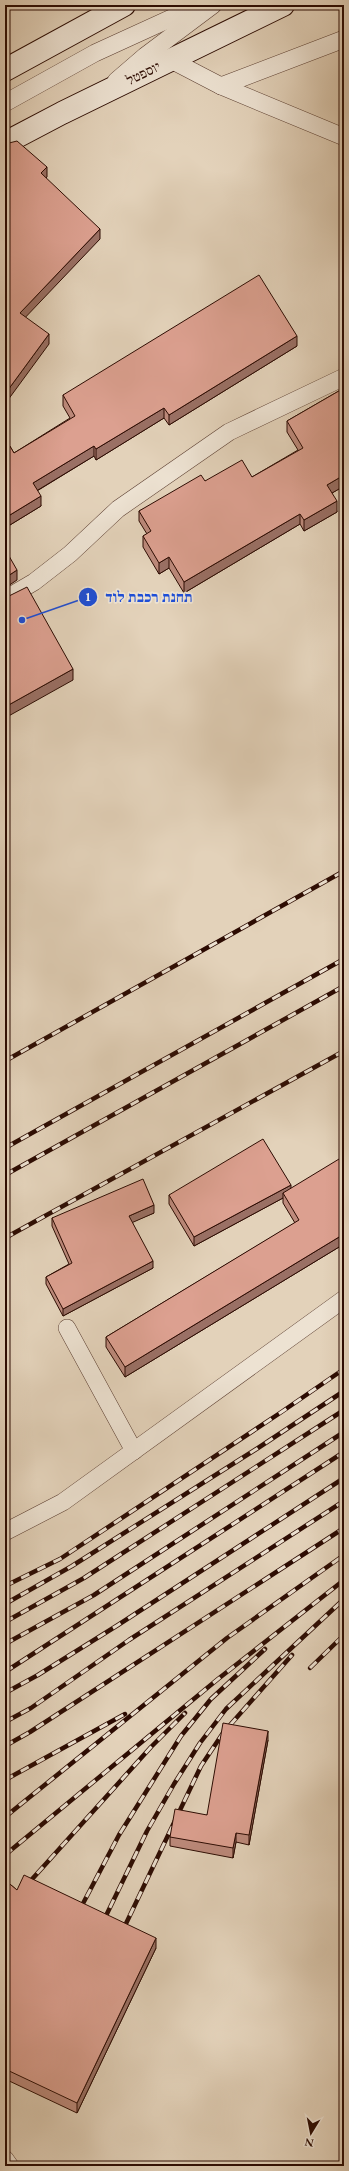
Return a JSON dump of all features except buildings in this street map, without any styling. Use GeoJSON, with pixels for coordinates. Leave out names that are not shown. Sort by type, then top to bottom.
{"type":"FeatureCollection","features":[{"type":"Feature","properties":{"kind":"main road"},"geometry":{"type":"LineString","coordinates":[[5,70],[124,5]]}},
{"type":"Feature","properties":{"kind":"main road","name":"יוספטל"},"geometry":{"type":"LineString","coordinates":[[5,143],[100,94],[283,5]]}},
{"type":"Feature","properties":{"kind":"lane"},"geometry":{"type":"LineString","coordinates":[[5,103],[95,54],[200,5]]}},
{"type":"Feature","properties":{"kind":"lane"},"geometry":{"type":"LineString","coordinates":[[100,94],[145,56],[213,5]]}},
{"type":"Feature","properties":{"kind":"lane"},"geometry":{"type":"LineString","coordinates":[[221,86],[344,39]]}},
{"type":"Feature","properties":{"kind":"lane"},"geometry":{"type":"LineString","coordinates":[[171,60],[221,86],[344,137]]}},
{"type":"Feature","properties":{"kind":"lane"},"geometry":{"type":"LineString","coordinates":[[5,599],[34,582],[70,554],[118,509],[229,432],[344,377]]}},
{"type":"Feature","properties":{"kind":"lane"},"geometry":{"type":"LineString","coordinates":[[5,1532],[63,1502],[344,1299]]}},
{"type":"Feature","properties":{"kind":"lane"},"geometry":{"type":"LineString","coordinates":[[67,1328],[134,1451]]}},
{"type":"Feature","properties":{"kind":"lane"},"geometry":{"type":"LineString","coordinates":[[5,2159],[10,2166]]}},
{"type":"Feature","properties":{"kind":"railway"},"geometry":{"type":"LineString","coordinates":[[5,1061],[344,871]]}},
{"type":"Feature","properties":{"kind":"railway"},"geometry":{"type":"LineString","coordinates":[[5,1148],[344,959]]}},
{"type":"Feature","properties":{"kind":"railway"},"geometry":{"type":"LineString","coordinates":[[5,1175],[344,986]]}},
{"type":"Feature","properties":{"kind":"railway"},"geometry":{"type":"LineString","coordinates":[[5,1238],[344,1051]]}},
{"type":"Feature","properties":{"kind":"railway"},"geometry":{"type":"LineString","coordinates":[[5,1586],[60,1559],[344,1369]]}},
{"type":"Feature","properties":{"kind":"railway"},"geometry":{"type":"LineString","coordinates":[[5,1604],[72,1566],[258,1448],[344,1391]]}},
{"type":"Feature","properties":{"kind":"railway"},"geometry":{"type":"LineString","coordinates":[[5,1622],[84,1578],[344,1410]]}},
{"type":"Feature","properties":{"kind":"railway"},"geometry":{"type":"LineString","coordinates":[[5,1644],[94,1595],[344,1432]]}},
{"type":"Feature","properties":{"kind":"railway"},"geometry":{"type":"LineString","coordinates":[[5,1672],[344,1452]]}},
{"type":"Feature","properties":{"kind":"railway"},"geometry":{"type":"LineString","coordinates":[[5,1693],[38,1675],[118,1625],[344,1478]]}},
{"type":"Feature","properties":{"kind":"railway"},"geometry":{"type":"LineString","coordinates":[[5,1722],[31,1708],[129,1640],[344,1501]]}},
{"type":"Feature","properties":{"kind":"railway"},"geometry":{"type":"LineString","coordinates":[[5,1746],[30,1732],[344,1528]]}},
{"type":"Feature","properties":{"kind":"railway"},"geometry":{"type":"LineString","coordinates":[[5,1817],[227,1638],[344,1555]]}},
{"type":"Feature","properties":{"kind":"railway"},"geometry":{"type":"LineString","coordinates":[[5,1855],[218,1679],[344,1580]]}},
{"type":"Feature","properties":{"kind":"railway"},"geometry":{"type":"LineString","coordinates":[[102,1924],[147,1831],[200,1743],[226,1709],[344,1599]]}},
{"type":"Feature","properties":{"kind":"railway"},"geometry":{"type":"LineString","coordinates":[[310,1668],[344,1635]]}},
{"type":"Feature","properties":{"kind":"railway"},"geometry":{"type":"LineString","coordinates":[[78,1913],[119,1835],[181,1736],[211,1699],[265,1649]]}},
{"type":"Feature","properties":{"kind":"railway"},"geometry":{"type":"LineString","coordinates":[[122,1932],[201,1766],[223,1733],[292,1655]]}},
{"type":"Feature","properties":{"kind":"railway"},"geometry":{"type":"LineString","coordinates":[[25,1887],[151,1747],[185,1713]]}},
{"type":"Feature","properties":{"kind":"railway"},"geometry":{"type":"LineString","coordinates":[[5,1780],[125,1714]]}},
{"type":"Feature","properties":{"kind":"place","name":"תחנת רכבת לוד"},"geometry":{"type":"Point","coordinates":[22,620]}}]}
